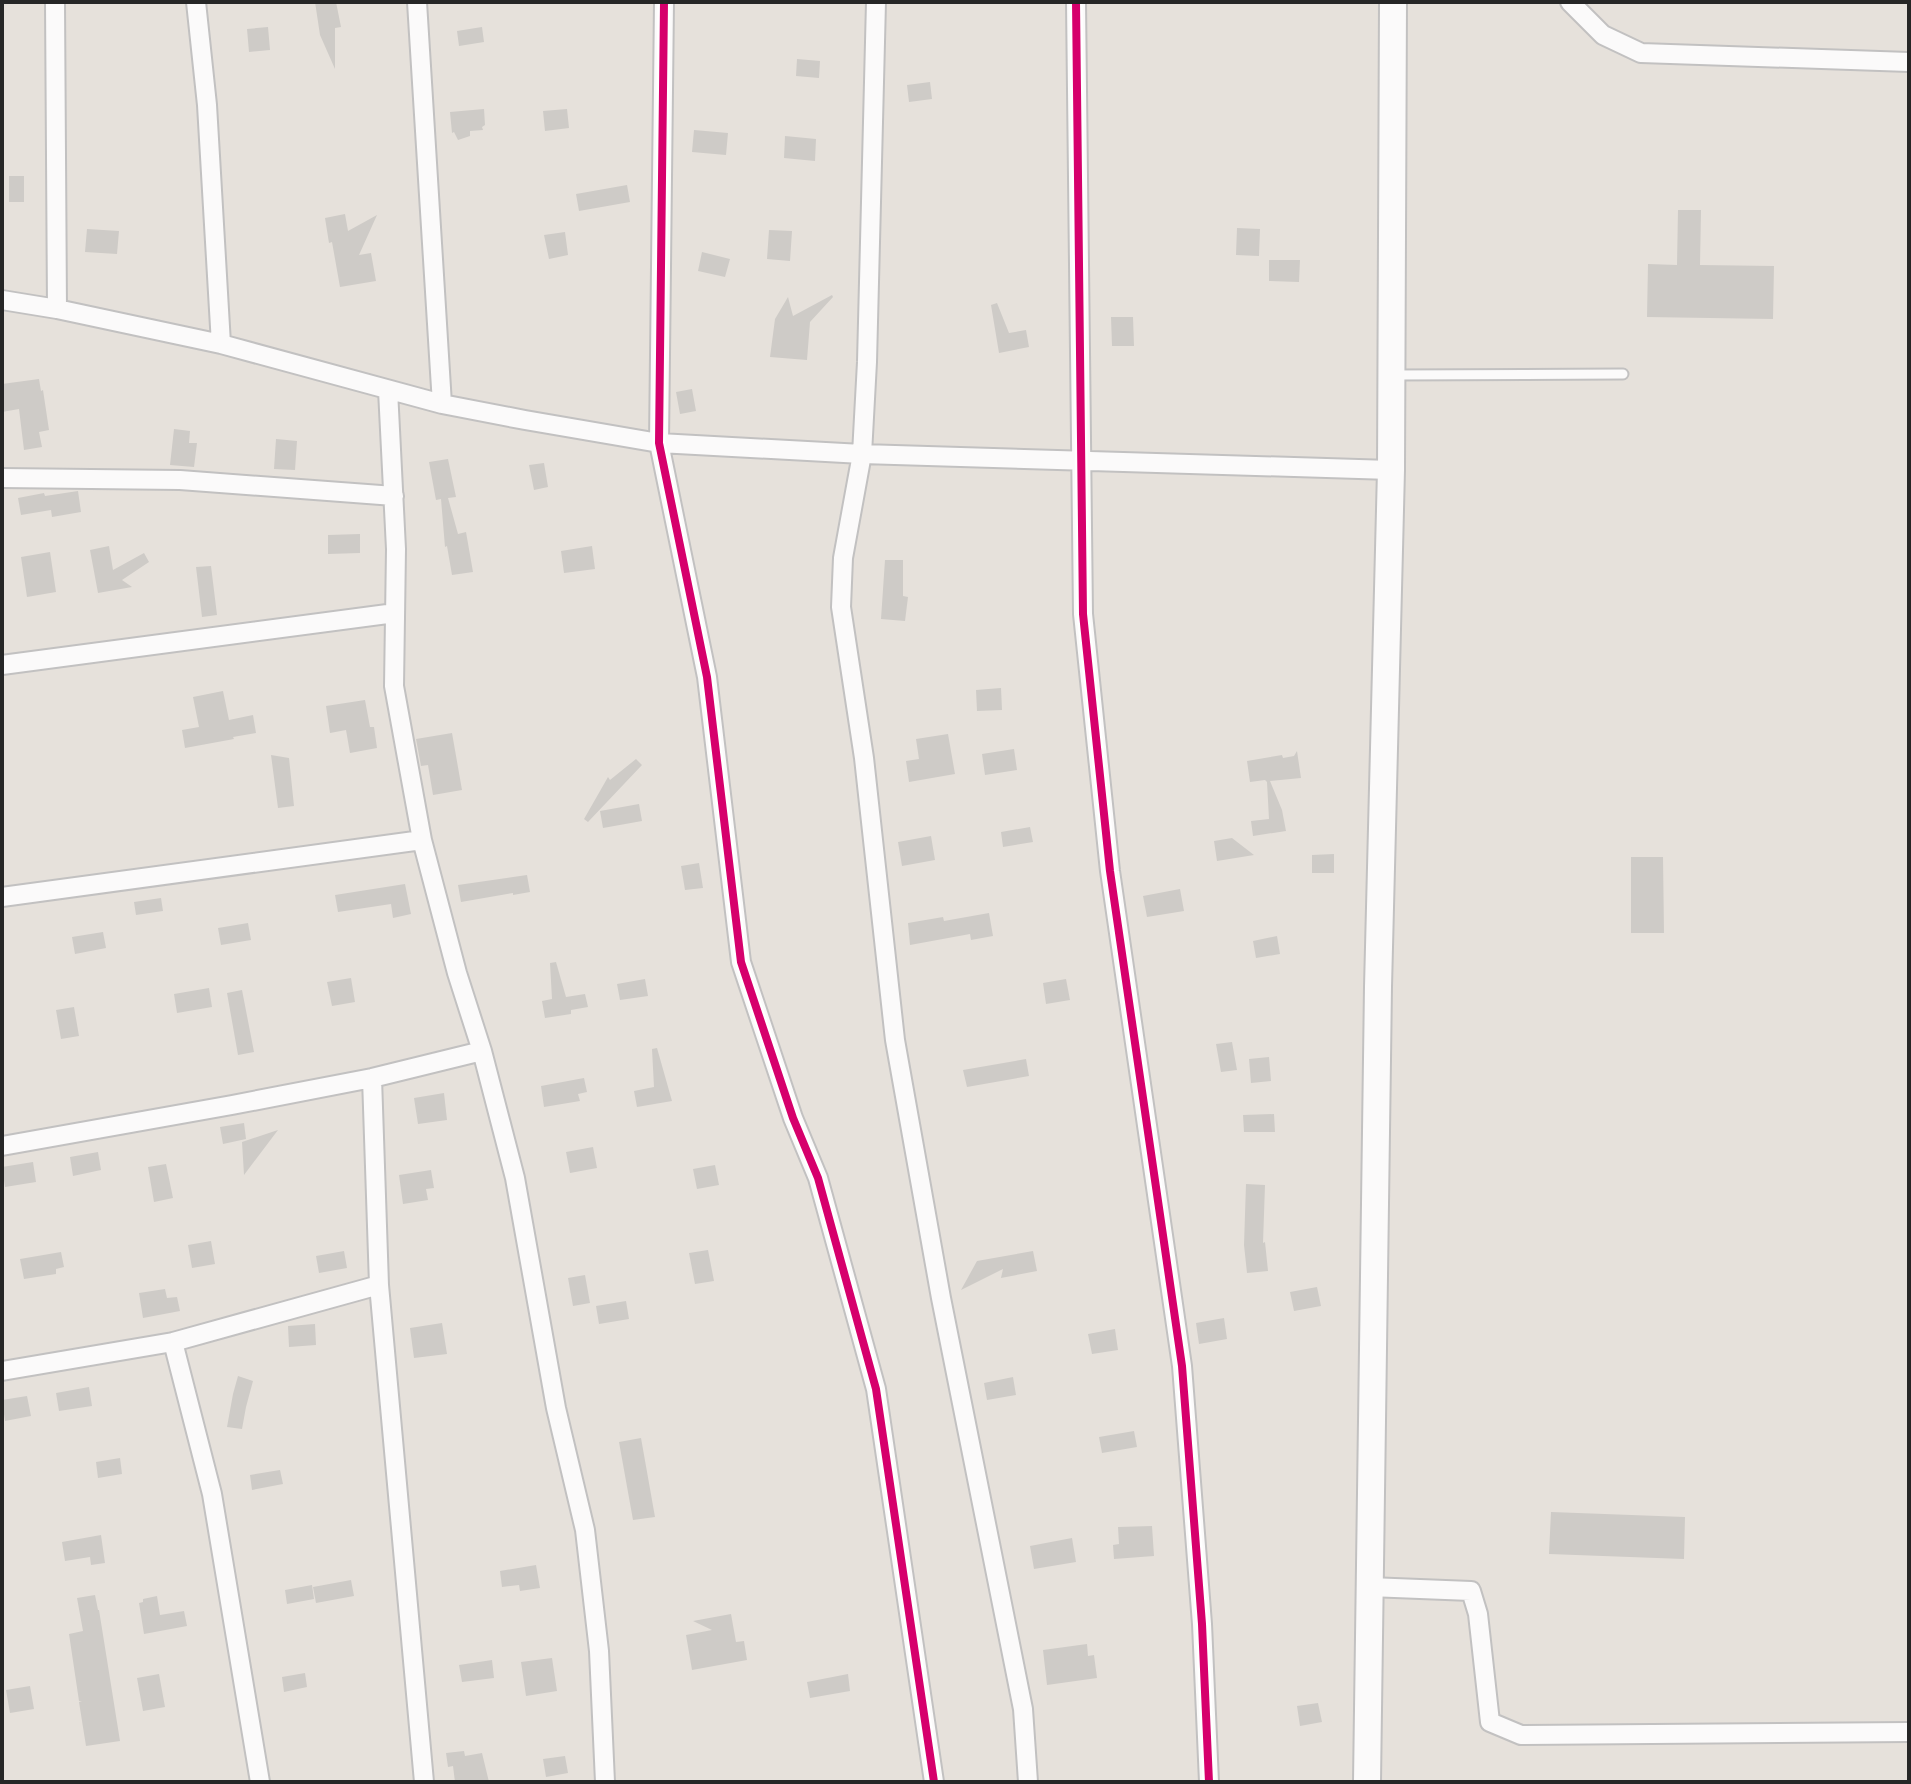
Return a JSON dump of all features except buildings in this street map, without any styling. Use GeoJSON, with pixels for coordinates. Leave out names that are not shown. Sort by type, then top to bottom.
{"type":"FeatureCollection","features":[{"type":"Feature","properties":{"kind":"main road"},"geometry":{"type":"LineString","coordinates":[[1367,1782],[1378,987],[1391,470],[1393,2]]}},
{"type":"Feature","properties":{"kind":"street"},"geometry":{"type":"LineString","coordinates":[[55,2],[57,309]]}},
{"type":"Feature","properties":{"kind":"street"},"geometry":{"type":"LineString","coordinates":[[196,2],[207,105],[221,344]]}},
{"type":"Feature","properties":{"kind":"street"},"geometry":{"type":"LineString","coordinates":[[417,2],[442,404]]}},
{"type":"Feature","properties":{"kind":"street"},"geometry":{"type":"LineString","coordinates":[[664,2],[659,443],[707,677],[741,962],[793,1118],[818,1178],[876,1389],[934,1782]]}},
{"type":"Feature","properties":{"kind":"street"},"geometry":{"type":"LineString","coordinates":[[876,2],[862,454],[843,558],[841,607],[864,758],[895,1040],[941,1298],[1023,1709],[1028,1782]]}},
{"type":"Feature","properties":{"kind":"street"},"geometry":{"type":"LineString","coordinates":[[1076,2],[1083,614],[1110,871],[1182,1366],[1202,1624],[1209,1782]]}},
{"type":"Feature","properties":{"kind":"street"},"geometry":{"type":"LineString","coordinates":[[1570,2],[1603,35],[1641,53],[1909,62]]}},
{"type":"Feature","properties":{"kind":"street"},"geometry":{"type":"LineString","coordinates":[[2,300],[221,344],[442,404],[659,443],[862,454],[1391,470]]}},
{"type":"Feature","properties":{"kind":"street"},"geometry":{"type":"LineString","coordinates":[[388,390],[396,549],[394,686],[422,840],[515,1178],[556,1408],[585,1530],[599,1651],[605,1782]]}},
{"type":"Feature","properties":{"kind":"street"},"geometry":{"type":"LineString","coordinates":[[2,478],[180,480],[394,496]]}},
{"type":"Feature","properties":{"kind":"street"},"geometry":{"type":"LineString","coordinates":[[2,665],[395,613]]}},
{"type":"Feature","properties":{"kind":"street"},"geometry":{"type":"LineString","coordinates":[[2,897],[422,840]]}},
{"type":"Feature","properties":{"kind":"street"},"geometry":{"type":"LineString","coordinates":[[2,1146],[372,1078],[482,1051]]}},
{"type":"Feature","properties":{"kind":"street"},"geometry":{"type":"LineString","coordinates":[[372,1078],[379,1285],[424,1782]]}},
{"type":"Feature","properties":{"kind":"street"},"geometry":{"type":"LineString","coordinates":[[2,1371],[173,1342],[379,1285]]}},
{"type":"Feature","properties":{"kind":"street"},"geometry":{"type":"LineString","coordinates":[[173,1342],[212,1494],[260,1782]]}},
{"type":"Feature","properties":{"kind":"street"},"geometry":{"type":"LineString","coordinates":[[1369,1587],[1471,1591],[1478,1614],[1490,1722],[1521,1735],[1909,1732]]}},
{"type":"Feature","properties":{"kind":"lane"},"geometry":{"type":"LineString","coordinates":[[1391,375],[1623,374]]}},
{"type":"Feature","properties":{"kind":"cycle path"},"geometry":{"type":"LineString","coordinates":[[664,2],[659,443],[707,677],[741,962],[793,1118],[818,1178],[876,1389],[934,1782]]}},
{"type":"Feature","properties":{"kind":"cycle path"},"geometry":{"type":"LineString","coordinates":[[1076,2],[1083,614],[1110,871],[1182,1366],[1202,1624],[1209,1782]]}}]}
